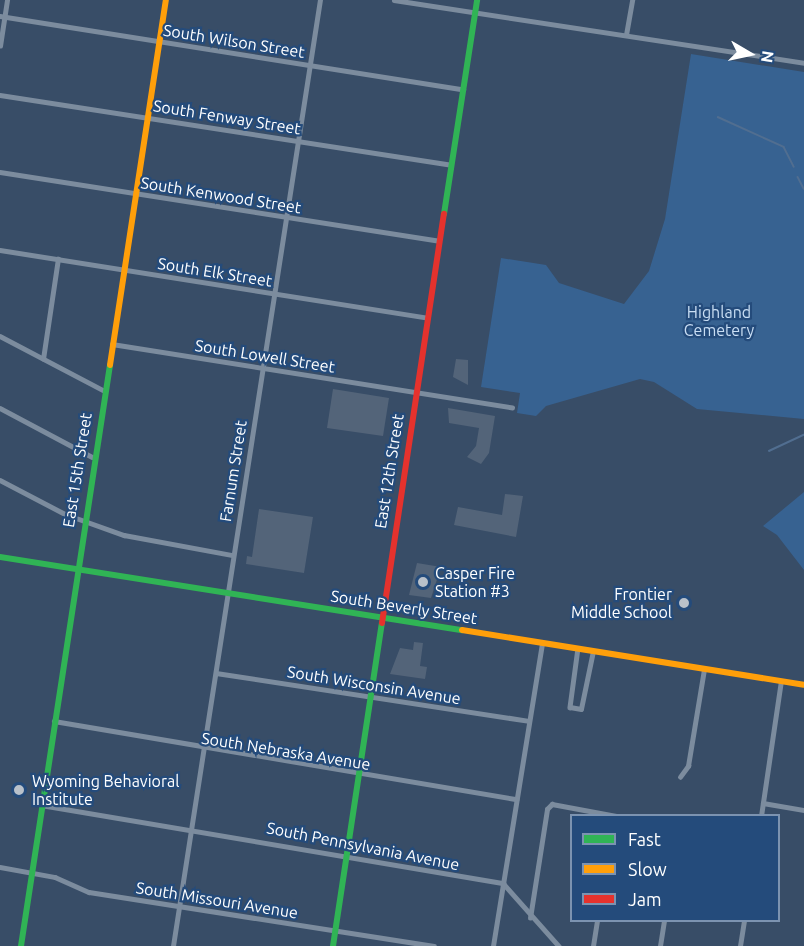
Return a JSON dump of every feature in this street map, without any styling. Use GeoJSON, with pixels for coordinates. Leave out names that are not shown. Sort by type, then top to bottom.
{"type":"FeatureCollection","features":[{"type":"Feature","properties":{"kind":"main road","name":"East 15th Street"},"geometry":{"type":"LineString","coordinates":[[21,946],[82,521],[166,0]]}},
{"type":"Feature","properties":{"kind":"main road","name":"East 12th Street"},"geometry":{"type":"LineString","coordinates":[[333,946],[477,0]]}},
{"type":"Feature","properties":{"kind":"main road","name":"South Beverly Street"},"geometry":{"type":"LineString","coordinates":[[0,557],[804,685]]}},
{"type":"Feature","properties":{"kind":"street"},"geometry":{"type":"LineString","coordinates":[[0,46],[2,17],[7,0]]}},
{"type":"Feature","properties":{"kind":"street","name":"Farnum Street"},"geometry":{"type":"LineString","coordinates":[[173,946],[296,140],[320,0]]}},
{"type":"Feature","properties":{"kind":"street"},"geometry":{"type":"LineString","coordinates":[[394,0],[804,63]]}},
{"type":"Feature","properties":{"kind":"street"},"geometry":{"type":"LineString","coordinates":[[626,35],[632,0]]}},
{"type":"Feature","properties":{"kind":"street","name":"South Wilson Street"},"geometry":{"type":"LineString","coordinates":[[2,17],[463,89]]}},
{"type":"Feature","properties":{"kind":"street","name":"South Fenway Street"},"geometry":{"type":"LineString","coordinates":[[0,95],[451,165]]}},
{"type":"Feature","properties":{"kind":"street","name":"South Kenwood Street"},"geometry":{"type":"LineString","coordinates":[[0,172],[439,241]]}},
{"type":"Feature","properties":{"kind":"street","name":"South Elk Street"},"geometry":{"type":"LineString","coordinates":[[0,250],[427,318]]}},
{"type":"Feature","properties":{"kind":"street"},"geometry":{"type":"LineString","coordinates":[[43,359],[58,259]]}},
{"type":"Feature","properties":{"kind":"street"},"geometry":{"type":"LineString","coordinates":[[0,336],[103,390]]}},
{"type":"Feature","properties":{"kind":"street","name":"South Lowell Street"},"geometry":{"type":"LineString","coordinates":[[110,343],[512,407]]}},
{"type":"Feature","properties":{"kind":"street"},"geometry":{"type":"LineString","coordinates":[[0,408],[92,457]]}},
{"type":"Feature","properties":{"kind":"street"},"geometry":{"type":"LineString","coordinates":[[0,480],[82,521],[124,535],[232,555]]}},
{"type":"Feature","properties":{"kind":"street"},"geometry":{"type":"LineString","coordinates":[[493,946],[542,644]]}},
{"type":"Feature","properties":{"kind":"street"},"geometry":{"type":"LineString","coordinates":[[578,648],[570,707],[581,709],[593,651]]}},
{"type":"Feature","properties":{"kind":"street"},"geometry":{"type":"LineString","coordinates":[[680,777],[688,766],[704,669]]}},
{"type":"Feature","properties":{"kind":"street","name":"South Wisconsin Avenue"},"geometry":{"type":"LineString","coordinates":[[216,673],[528,721]]}},
{"type":"Feature","properties":{"kind":"street"},"geometry":{"type":"LineString","coordinates":[[761,814],[781,681]]}},
{"type":"Feature","properties":{"kind":"street","name":"South Nebraska Avenue"},"geometry":{"type":"LineString","coordinates":[[54,721],[204,750],[516,799]]}},
{"type":"Feature","properties":{"kind":"street"},"geometry":{"type":"LineString","coordinates":[[763,803],[804,810]]}},
{"type":"Feature","properties":{"kind":"street"},"geometry":{"type":"LineString","coordinates":[[530,918],[552,804],[609,814]]}},
{"type":"Feature","properties":{"kind":"street","name":"South Pennsylvania Avenue"},"geometry":{"type":"LineString","coordinates":[[41,805],[347,852],[419,872],[503,883]]}},
{"type":"Feature","properties":{"kind":"street","name":"South Missouri Avenue"},"geometry":{"type":"LineString","coordinates":[[0,867],[32,873],[78,890],[335,930],[402,943],[434,946]]}},
{"type":"Feature","properties":{"kind":"street"},"geometry":{"type":"LineString","coordinates":[[503,883],[530,918],[559,946]]}},
{"type":"Feature","properties":{"kind":"street"},"geometry":{"type":"LineString","coordinates":[[593,946],[597,922]]}},
{"type":"Feature","properties":{"kind":"street"},"geometry":{"type":"LineString","coordinates":[[660,946],[664,922]]}},
{"type":"Feature","properties":{"kind":"street"},"geometry":{"type":"LineString","coordinates":[[740,946],[744,922]]}},
{"type":"Feature","properties":{"kind":"green space","name":"Highland Cemetery"},"geometry":{"type":"Polygon","coordinates":[[[691,54],[804,72],[804,419],[697,409],[654,382],[640,379],[546,406],[536,416],[517,413],[520,393],[481,387],[501,258],[546,265],[559,283],[624,304],[649,271],[665,219],[691,54]]]}},
{"type":"Feature","properties":{"kind":"green space"},"geometry":{"type":"Polygon","coordinates":[[[804,492],[804,570],[777,535],[763,526],[804,492]]]}},
{"type":"Feature","properties":{"kind":"building"},"geometry":{"type":"Polygon","coordinates":[[[456,359],[468,360],[468,385],[453,377],[456,359]]]}},
{"type":"Feature","properties":{"kind":"building"},"geometry":{"type":"Polygon","coordinates":[[[333,389],[389,398],[383,436],[327,428],[333,389]]]}},
{"type":"Feature","properties":{"kind":"building"},"geometry":{"type":"Polygon","coordinates":[[[448,408],[495,416],[489,453],[481,464],[467,457],[476,446],[479,428],[449,423],[448,408]]]}},
{"type":"Feature","properties":{"kind":"building"},"geometry":{"type":"Polygon","coordinates":[[[505,494],[523,496],[516,537],[454,525],[458,507],[502,515],[505,494]]]}},
{"type":"Feature","properties":{"kind":"building"},"geometry":{"type":"Polygon","coordinates":[[[259,509],[313,517],[304,573],[246,564],[247,556],[252,557],[259,509]]]}},
{"type":"Feature","properties":{"kind":"building","name":"Casper Fire Station #3"},"geometry":{"type":"Polygon","coordinates":[[[417,563],[441,567],[431,598],[409,595],[417,563]]]}},
{"type":"Feature","properties":{"kind":"building"},"geometry":{"type":"Polygon","coordinates":[[[414,642],[423,643],[420,666],[427,667],[425,679],[390,674],[400,648],[413,650],[414,642]]]}},
{"type":"Feature","properties":{"kind":"waterway"},"geometry":{"type":"LineString","coordinates":[[718,117],[784,147],[794,167]]}},
{"type":"Feature","properties":{"kind":"waterway"},"geometry":{"type":"LineString","coordinates":[[798,177],[804,189]]}},
{"type":"Feature","properties":{"kind":"waterway"},"geometry":{"type":"LineString","coordinates":[[769,451],[804,435]]}},
{"type":"Feature","properties":{"kind":"traffic: fast"},"geometry":{"type":"LineString","coordinates":[[444,214],[477,0]]}},
{"type":"Feature","properties":{"kind":"traffic: fast"},"geometry":{"type":"LineString","coordinates":[[21,946],[110,365]]}},
{"type":"Feature","properties":{"kind":"traffic: fast"},"geometry":{"type":"LineString","coordinates":[[0,557],[462,630]]}},
{"type":"Feature","properties":{"kind":"traffic: fast"},"geometry":{"type":"LineString","coordinates":[[333,946],[382,623]]}},
{"type":"Feature","properties":{"kind":"traffic: slow"},"geometry":{"type":"LineString","coordinates":[[110,365],[166,0]]}},
{"type":"Feature","properties":{"kind":"traffic: slow"},"geometry":{"type":"LineString","coordinates":[[462,630],[804,685]]}},
{"type":"Feature","properties":{"kind":"traffic: jam"},"geometry":{"type":"LineString","coordinates":[[382,623],[444,214]]}},
{"type":"Feature","properties":{"kind":"place","name":"Casper Fire Station #3"},"geometry":{"type":"Point","coordinates":[423,582]}},
{"type":"Feature","properties":{"kind":"place","name":"Frontier Middle School"},"geometry":{"type":"Point","coordinates":[684,603]}},
{"type":"Feature","properties":{"kind":"place","name":"Wyoming Behavioral Institute"},"geometry":{"type":"Point","coordinates":[19,790]}}]}
